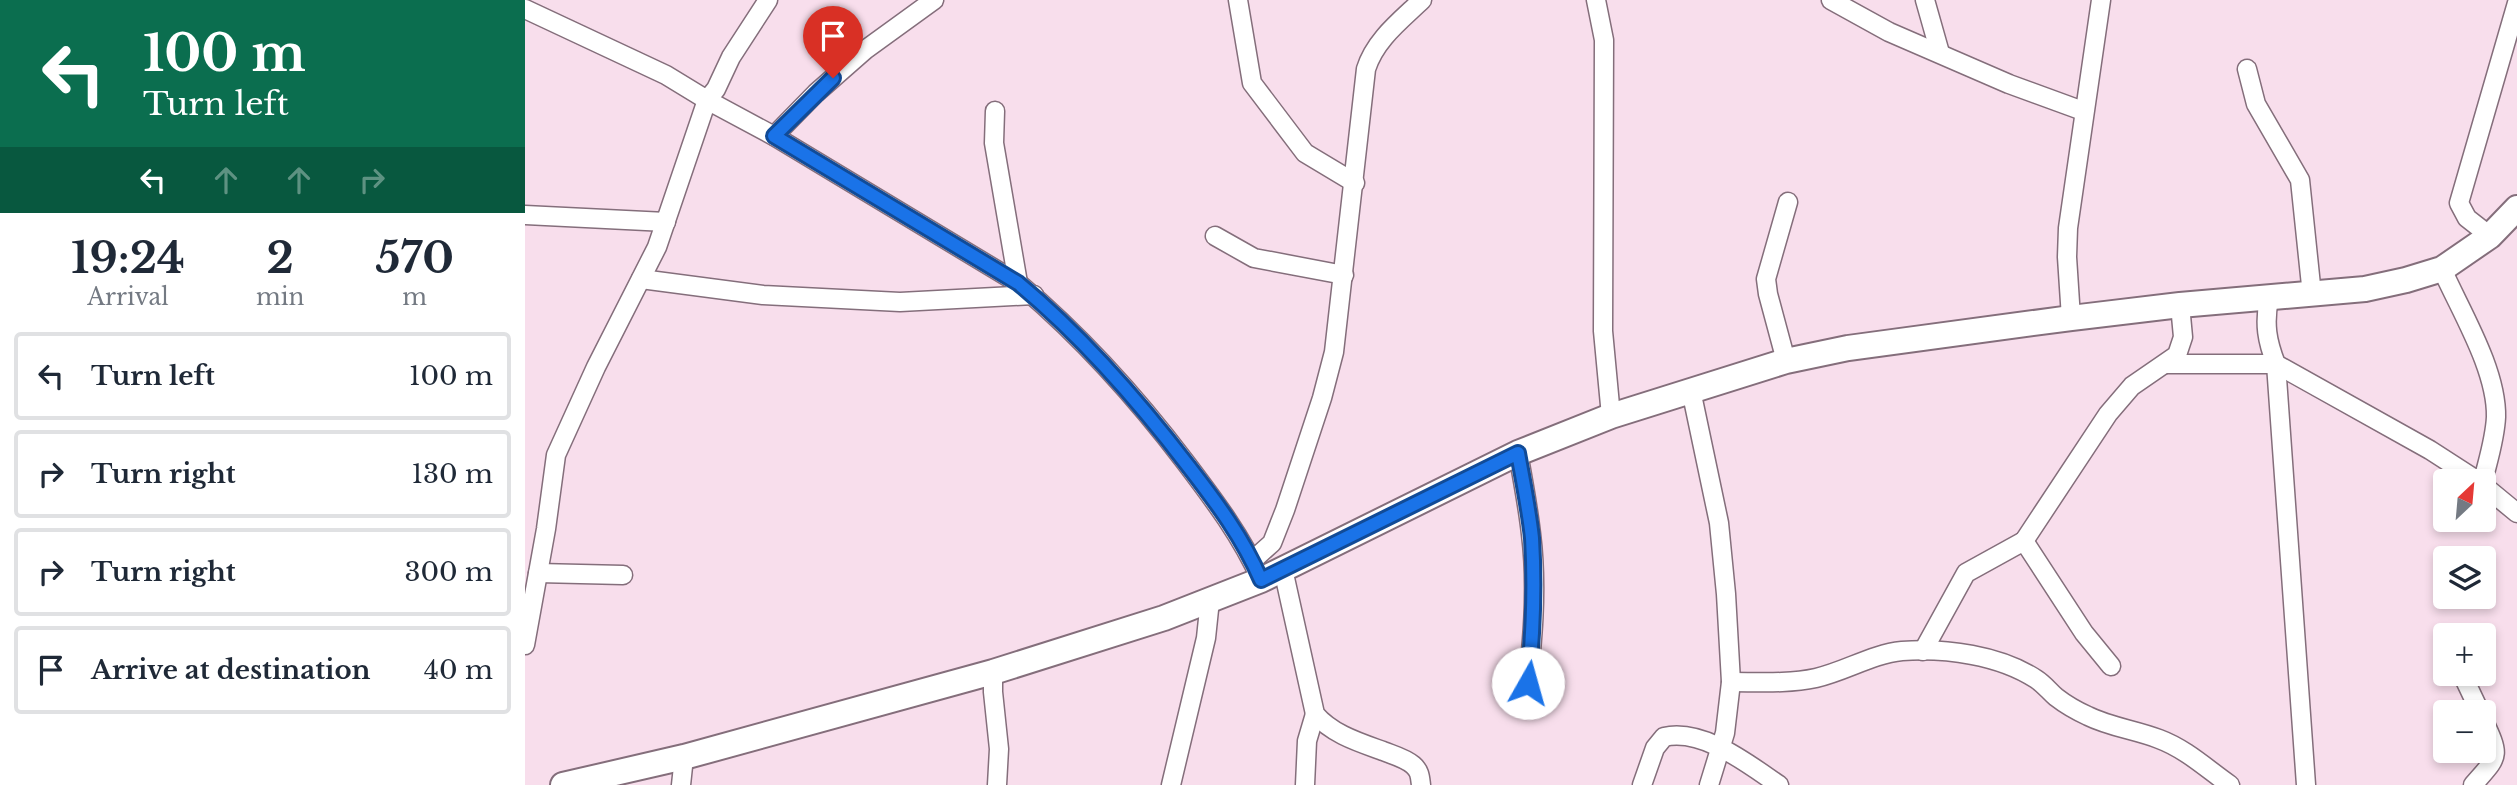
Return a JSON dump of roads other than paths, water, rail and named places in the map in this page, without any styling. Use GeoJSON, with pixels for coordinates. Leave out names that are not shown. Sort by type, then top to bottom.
{"type":"FeatureCollection","features":[{"type":"Feature","properties":{"kind":"main road"},"geometry":{"type":"LineString","coordinates":[[563,785],[684,757],[993,672],[1164,618],[1210,600],[1257,570],[1283,569],[1518,453],[1611,416],[1786,361],[1848,348],[2071,318],[2180,305],[2365,289],[2442,269],[2490,236],[2517,208]]}},
{"type":"Feature","properties":{"kind":"street"},"geometry":{"type":"LineString","coordinates":[[525,645],[555,455],[666,222],[707,100],[768,0]]}},
{"type":"Feature","properties":{"kind":"street"},"geometry":{"type":"LineString","coordinates":[[774,136],[816,93],[865,50],[934,0]]}},
{"type":"Feature","properties":{"kind":"street"},"geometry":{"type":"LineString","coordinates":[[1238,0],[1252,83],[1305,153],[1355,183]]}},
{"type":"Feature","properties":{"kind":"street"},"geometry":{"type":"LineString","coordinates":[[1257,570],[1272,543],[1285,510],[1322,398],[1334,352],[1366,69],[1371,54],[1383,38],[1422,0]]}},
{"type":"Feature","properties":{"kind":"street"},"geometry":{"type":"LineString","coordinates":[[1596,0],[1604,40],[1603,331],[1611,416]]}},
{"type":"Feature","properties":{"kind":"street"},"geometry":{"type":"LineString","coordinates":[[1831,0],[1889,32],[2009,84],[2083,111]]}},
{"type":"Feature","properties":{"kind":"street"},"geometry":{"type":"LineString","coordinates":[[1924,0],[1940,53]]}},
{"type":"Feature","properties":{"kind":"street"},"geometry":{"type":"LineString","coordinates":[[2071,318],[2068,228],[2101,0]]}},
{"type":"Feature","properties":{"kind":"street"},"geometry":{"type":"LineString","coordinates":[[2490,236],[2467,218],[2459,203],[2517,3]]}},
{"type":"Feature","properties":{"kind":"street"},"geometry":{"type":"LineString","coordinates":[[526,10],[666,75],[774,136],[1018,283],[1108,367],[1221,508],[1257,570]]}},
{"type":"Feature","properties":{"kind":"street"},"geometry":{"type":"LineString","coordinates":[[2247,69],[2256,104],[2300,180],[2312,295]]}},
{"type":"Feature","properties":{"kind":"street"},"geometry":{"type":"LineString","coordinates":[[995,111],[994,143],[1018,283]]}},
{"type":"Feature","properties":{"kind":"street"},"geometry":{"type":"LineString","coordinates":[[1786,361],[1766,279],[1788,202]]}},
{"type":"Feature","properties":{"kind":"street"},"geometry":{"type":"LineString","coordinates":[[525,215],[666,222]]}},
{"type":"Feature","properties":{"kind":"street"},"geometry":{"type":"LineString","coordinates":[[1215,236],[1254,258],[1344,275]]}},
{"type":"Feature","properties":{"kind":"street"},"geometry":{"type":"LineString","coordinates":[[2442,269],[2477,344],[2491,383],[2496,415],[2486,469]]}},
{"type":"Feature","properties":{"kind":"street"},"geometry":{"type":"LineString","coordinates":[[641,279],[763,295],[900,302],[1034,296]]}},
{"type":"Feature","properties":{"kind":"street"},"geometry":{"type":"LineString","coordinates":[[2269,299],[2265,317],[2266,338],[2276,364],[2306,785]]}},
{"type":"Feature","properties":{"kind":"street"},"geometry":{"type":"LineString","coordinates":[[1923,652],[1966,573],[2024,541],[2108,414],[2132,386],[2177,355],[2183,337],[2180,305]]}},
{"type":"Feature","properties":{"kind":"street"},"geometry":{"type":"LineString","coordinates":[[2165,364],[2276,364],[2460,469]]}},
{"type":"Feature","properties":{"kind":"street"},"geometry":{"type":"LineString","coordinates":[[1691,390],[1719,523],[1731,682],[1725,733],[1709,785]]}},
{"type":"Feature","properties":{"kind":"street"},"geometry":{"type":"LineString","coordinates":[[1518,453],[1531,535],[1534,581],[1532,645],[1525,702]]}},
{"type":"Feature","properties":{"kind":"street"},"geometry":{"type":"LineString","coordinates":[[2496,495],[2517,513]]}},
{"type":"Feature","properties":{"kind":"street"},"geometry":{"type":"LineString","coordinates":[[2024,541],[2084,634],[2111,666]]}},
{"type":"Feature","properties":{"kind":"street"},"geometry":{"type":"LineString","coordinates":[[1283,569],[1315,714],[1324,725],[1345,737],[1398,756],[1413,765],[1420,773],[1421,785]]}},
{"type":"Feature","properties":{"kind":"street"},"geometry":{"type":"LineString","coordinates":[[538,573],[624,575]]}},
{"type":"Feature","properties":{"kind":"street"},"geometry":{"type":"LineString","coordinates":[[1171,785],[1206,638],[1210,600]]}},
{"type":"Feature","properties":{"kind":"street"},"geometry":{"type":"LineString","coordinates":[[1731,682],[1782,683],[1816,678],[1877,656],[1903,651],[1944,652],[1983,658],[2015,667],[2038,680],[2057,698],[2090,717],[2161,739],[2188,753],[2230,785]]}},
{"type":"Feature","properties":{"kind":"street"},"geometry":{"type":"LineString","coordinates":[[993,672],[999,749],[997,785]]}},
{"type":"Feature","properties":{"kind":"street"},"geometry":{"type":"LineString","coordinates":[[1305,785],[1307,741],[1315,714]]}},
{"type":"Feature","properties":{"kind":"street"},"geometry":{"type":"LineString","coordinates":[[1642,785],[1655,748],[1664,737],[1675,734],[1721,747],[1779,785]]}},
{"type":"Feature","properties":{"kind":"street"},"geometry":{"type":"LineString","coordinates":[[681,785],[684,757]]}},
{"type":"Feature","properties":{"kind":"street"},"geometry":{"type":"LineString","coordinates":[[2473,785],[2493,763]]}}]}
